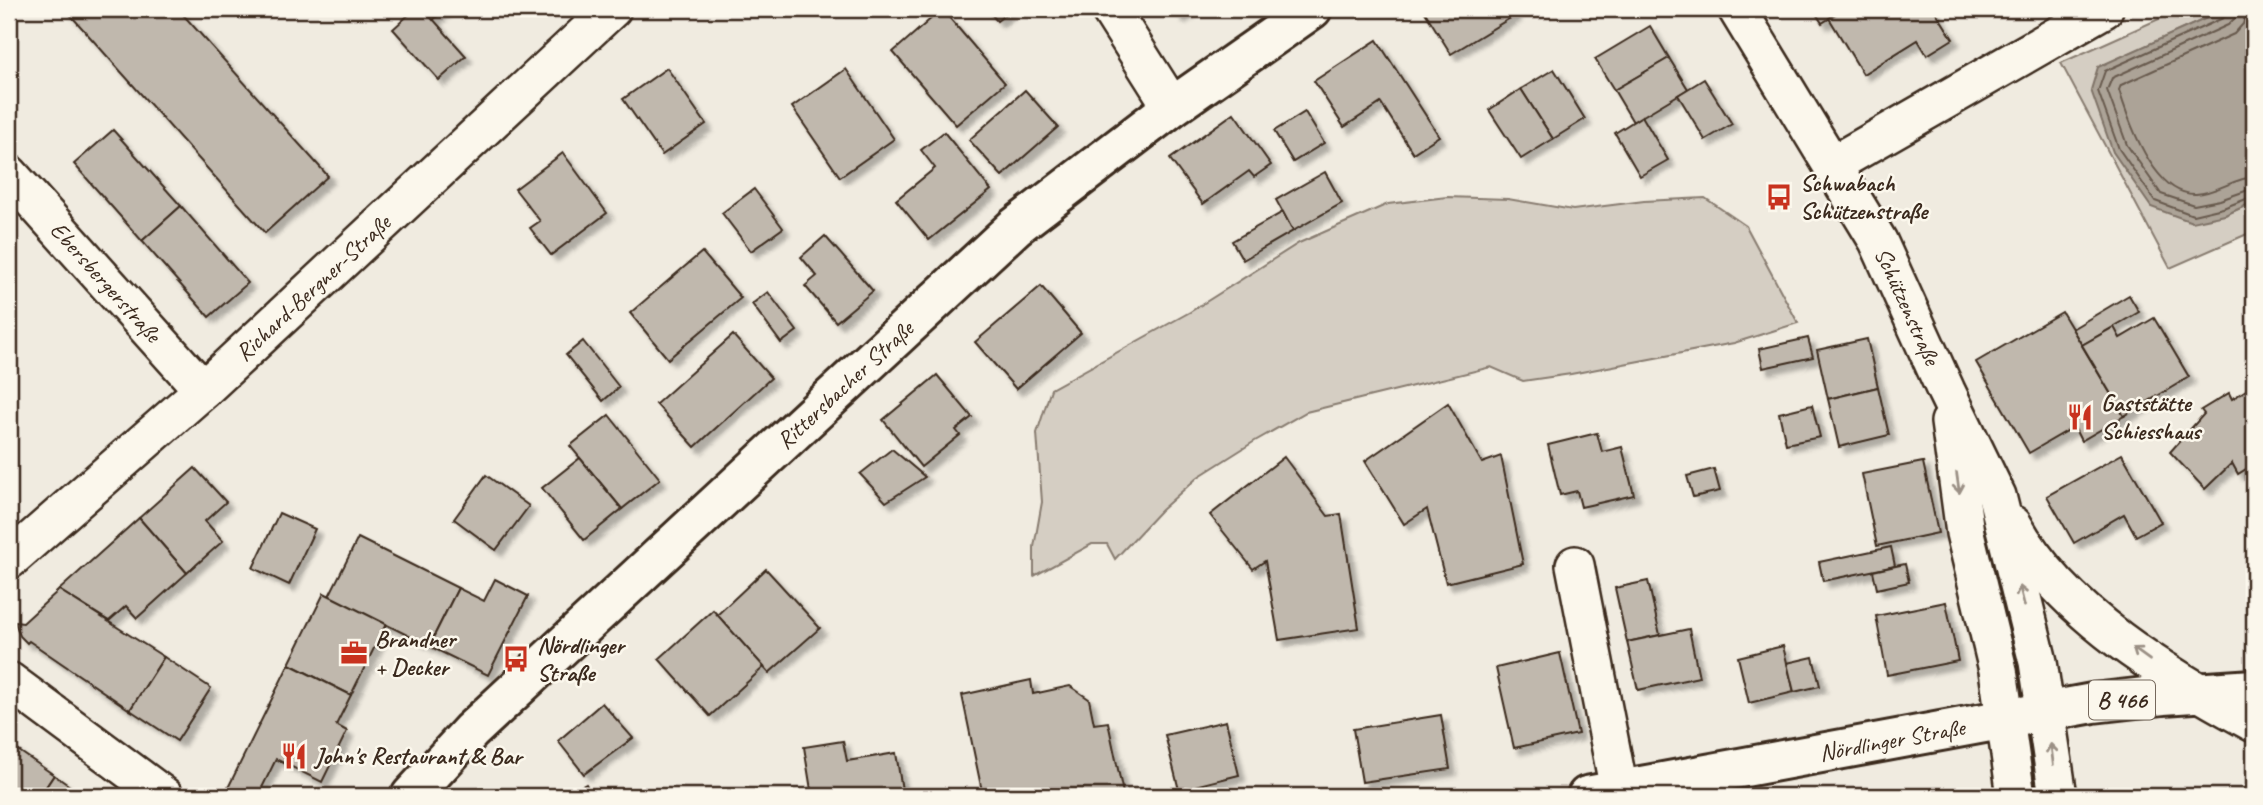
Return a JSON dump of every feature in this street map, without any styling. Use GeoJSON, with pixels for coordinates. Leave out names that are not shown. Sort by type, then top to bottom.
{"type":"FeatureCollection","features":[{"type":"Feature","properties":{"kind":"main road","name":"Rittersbacher Straße"},"geometry":{"type":"LineString","coordinates":[[411,796],[471,731],[1015,227],[1172,107],[1312,9]]}},
{"type":"Feature","properties":{"kind":"main road","name":"Nördlinger Straße"},"geometry":{"type":"LineString","coordinates":[[1603,793],[2093,703],[2254,689]]}},
{"type":"Feature","properties":{"kind":"street","name":"Richard-Bergner-Straße"},"geometry":{"type":"LineString","coordinates":[[9,560],[203,390],[612,9]]}},
{"type":"Feature","properties":{"kind":"street"},"geometry":{"type":"LineString","coordinates":[[1110,9],[1172,107]]}},
{"type":"Feature","properties":{"kind":"street","name":"Schützenstraße"},"geometry":{"type":"LineString","coordinates":[[1737,9],[1878,241],[1946,391],[1997,496],[2025,546],[2078,606],[2197,692]]}},
{"type":"Feature","properties":{"kind":"street"},"geometry":{"type":"LineString","coordinates":[[1832,165],[2104,9]]}},
{"type":"Feature","properties":{"kind":"street","name":"Ebersbergerstraße"},"geometry":{"type":"LineString","coordinates":[[9,174],[203,390]]}},
{"type":"Feature","properties":{"kind":"street","name":"Schützenstraße"},"geometry":{"type":"LineString","coordinates":[[1946,391],[1965,533],[1989,630],[2007,720],[2016,796]]}},
{"type":"Feature","properties":{"kind":"street","name":"Schützenstraße"},"geometry":{"type":"LineString","coordinates":[[1997,496],[2038,662],[2058,796]]}},
{"type":"Feature","properties":{"kind":"street"},"geometry":{"type":"LineString","coordinates":[[1575,565],[1603,793]]}},
{"type":"Feature","properties":{"kind":"street"},"geometry":{"type":"LineString","coordinates":[[9,681],[164,796]]}},
{"type":"Feature","properties":{"kind":"street"},"geometry":{"type":"LineString","coordinates":[[2197,692],[2254,723]]}},
{"type":"Feature","properties":{"kind":"shaded area"},"geometry":{"type":"Polygon","coordinates":[[[2181,9],[2227,9],[2099,67],[2225,215],[2254,202],[2254,231],[2170,268],[2061,63],[2181,9]]]}},
{"type":"Feature","properties":{"kind":"shaded area"},"geometry":{"type":"Polygon","coordinates":[[[1447,197],[1508,199],[1573,210],[1644,201],[1705,198],[1746,226],[1798,323],[1734,343],[1523,381],[1491,367],[1306,412],[1198,477],[1160,511],[1115,559],[1107,544],[1092,544],[1034,576],[1034,547],[1042,502],[1037,433],[1051,389],[1190,312],[1299,243],[1388,204],[1447,197]]]}},
{"type":"Feature","properties":{"kind":"water"},"geometry":{"type":"Polygon","coordinates":[[[2227,9],[2254,9],[2254,202],[2225,215],[2192,222],[2151,207],[2113,152],[2091,90],[2098,67],[2227,9]]]}},
{"type":"Feature","properties":{"kind":"building"},"geometry":{"type":"Polygon","coordinates":[[[65,9],[178,9],[328,176],[265,233],[65,9]]]}},
{"type":"Feature","properties":{"kind":"building"},"geometry":{"type":"Polygon","coordinates":[[[415,9],[424,9],[466,56],[439,80],[393,29],[415,9]]]}},
{"type":"Feature","properties":{"kind":"building"},"geometry":{"type":"Polygon","coordinates":[[[424,9],[445,9],[433,20],[424,9]]]}},
{"type":"Feature","properties":{"kind":"building"},"geometry":{"type":"Polygon","coordinates":[[[942,9],[1005,83],[956,125],[893,52],[942,9]]]}},
{"type":"Feature","properties":{"kind":"building"},"geometry":{"type":"Polygon","coordinates":[[[987,9],[1012,9],[997,21],[987,9]]]}},
{"type":"Feature","properties":{"kind":"building"},"geometry":{"type":"Polygon","coordinates":[[[1173,9],[1191,9],[1179,17],[1173,9]]]}},
{"type":"Feature","properties":{"kind":"building"},"geometry":{"type":"Polygon","coordinates":[[[1423,9],[1512,9],[1515,15],[1451,54],[1423,9]]]}},
{"type":"Feature","properties":{"kind":"building"},"geometry":{"type":"Polygon","coordinates":[[[1813,9],[1844,9],[1822,23],[1813,9]]]}},
{"type":"Feature","properties":{"kind":"building"},"geometry":{"type":"Polygon","coordinates":[[[1844,9],[1934,9],[1953,39],[1927,55],[1918,40],[1863,74],[1829,18],[1844,9]]]}},
{"type":"Feature","properties":{"kind":"building"},"geometry":{"type":"Polygon","coordinates":[[[1650,26],[1669,58],[1614,90],[1595,59],[1650,26]]]}},
{"type":"Feature","properties":{"kind":"building"},"geometry":{"type":"Polygon","coordinates":[[[1377,40],[1439,136],[1413,153],[1381,103],[1344,127],[1314,81],[1377,40]]]}},
{"type":"Feature","properties":{"kind":"building"},"geometry":{"type":"Polygon","coordinates":[[[1669,58],[1688,89],[1633,122],[1614,90],[1669,58]]]}},
{"type":"Feature","properties":{"kind":"building"},"geometry":{"type":"Polygon","coordinates":[[[667,68],[706,124],[662,155],[623,99],[667,68]]]}},
{"type":"Feature","properties":{"kind":"building"},"geometry":{"type":"Polygon","coordinates":[[[846,69],[894,139],[840,177],[792,107],[846,69]]]}},
{"type":"Feature","properties":{"kind":"building"},"geometry":{"type":"Polygon","coordinates":[[[1554,69],[1585,119],[1553,139],[1521,89],[1554,69]]]}},
{"type":"Feature","properties":{"kind":"building"},"geometry":{"type":"Polygon","coordinates":[[[1704,79],[1732,124],[1705,140],[1678,95],[1704,79]]]}},
{"type":"Feature","properties":{"kind":"building"},"geometry":{"type":"Polygon","coordinates":[[[1521,89],[1553,139],[1521,159],[1489,110],[1521,89]]]}},
{"type":"Feature","properties":{"kind":"building"},"geometry":{"type":"Polygon","coordinates":[[[1025,90],[1058,127],[1002,176],[969,140],[1025,90]]]}},
{"type":"Feature","properties":{"kind":"building"},"geometry":{"type":"Polygon","coordinates":[[[1305,112],[1324,143],[1293,162],[1274,131],[1305,112]]]}},
{"type":"Feature","properties":{"kind":"building"},"geometry":{"type":"Polygon","coordinates":[[[1234,113],[1271,165],[1254,177],[1249,171],[1203,204],[1170,159],[1234,113]]]}},
{"type":"Feature","properties":{"kind":"building"},"geometry":{"type":"Polygon","coordinates":[[[1642,116],[1668,160],[1640,176],[1615,133],[1642,116]]]}},
{"type":"Feature","properties":{"kind":"building"},"geometry":{"type":"Polygon","coordinates":[[[113,130],[181,206],[142,241],[74,164],[113,130]]]}},
{"type":"Feature","properties":{"kind":"building"},"geometry":{"type":"Polygon","coordinates":[[[944,132],[991,190],[929,240],[896,200],[935,168],[921,150],[944,132]]]}},
{"type":"Feature","properties":{"kind":"building"},"geometry":{"type":"Polygon","coordinates":[[[563,153],[607,213],[551,255],[530,228],[540,221],[515,189],[563,153]]]}},
{"type":"Feature","properties":{"kind":"building"},"geometry":{"type":"Polygon","coordinates":[[[1325,172],[1342,203],[1293,231],[1276,200],[1325,172]]]}},
{"type":"Feature","properties":{"kind":"building"},"geometry":{"type":"Polygon","coordinates":[[[754,189],[783,228],[751,251],[722,213],[754,189]]]}},
{"type":"Feature","properties":{"kind":"building"},"geometry":{"type":"Polygon","coordinates":[[[181,206],[248,283],[209,317],[142,241],[181,206]]]}},
{"type":"Feature","properties":{"kind":"building"},"geometry":{"type":"Polygon","coordinates":[[[1283,212],[1293,231],[1243,260],[1232,241],[1283,212]]]}},
{"type":"Feature","properties":{"kind":"building"},"geometry":{"type":"Polygon","coordinates":[[[825,236],[873,291],[836,322],[805,286],[817,276],[801,257],[825,236]]]}},
{"type":"Feature","properties":{"kind":"building"},"geometry":{"type":"Polygon","coordinates":[[[702,252],[741,298],[668,359],[630,313],[702,252]]]}},
{"type":"Feature","properties":{"kind":"building"},"geometry":{"type":"Polygon","coordinates":[[[1041,286],[1081,333],[1016,389],[975,342],[1041,286]]]}},
{"type":"Feature","properties":{"kind":"building"},"geometry":{"type":"Polygon","coordinates":[[[768,292],[797,331],[781,343],[752,304],[768,292]]]}},
{"type":"Feature","properties":{"kind":"building"},"geometry":{"type":"Polygon","coordinates":[[[2129,295],[2139,312],[2082,345],[2072,329],[2129,295]]]}},
{"type":"Feature","properties":{"kind":"building"},"geometry":{"type":"Polygon","coordinates":[[[2062,312],[2124,416],[2081,441],[2074,427],[2029,453],[1976,362],[2062,312]]]}},
{"type":"Feature","properties":{"kind":"building"},"geometry":{"type":"Polygon","coordinates":[[[2154,318],[2189,377],[2124,416],[2082,345],[2114,327],[2120,338],[2154,318]]]}},
{"type":"Feature","properties":{"kind":"building"},"geometry":{"type":"Polygon","coordinates":[[[733,335],[771,378],[695,447],[656,404],[733,335]]]}},
{"type":"Feature","properties":{"kind":"building"},"geometry":{"type":"Polygon","coordinates":[[[1808,338],[1813,357],[1763,368],[1759,349],[1808,338]]]}},
{"type":"Feature","properties":{"kind":"building"},"geometry":{"type":"Polygon","coordinates":[[[1867,339],[1878,387],[1828,399],[1817,350],[1867,339]]]}},
{"type":"Feature","properties":{"kind":"building"},"geometry":{"type":"Polygon","coordinates":[[[583,341],[619,387],[603,401],[566,355],[583,341]]]}},
{"type":"Feature","properties":{"kind":"building"},"geometry":{"type":"Polygon","coordinates":[[[937,375],[972,417],[956,430],[960,435],[921,467],[883,420],[937,375]]]}},
{"type":"Feature","properties":{"kind":"building"},"geometry":{"type":"Polygon","coordinates":[[[2254,385],[2254,464],[2238,474],[2232,463],[2205,489],[2170,452],[2204,414],[2201,410],[2229,393],[2232,399],[2254,385]]]}},
{"type":"Feature","properties":{"kind":"building"},"geometry":{"type":"Polygon","coordinates":[[[1878,387],[1889,435],[1839,447],[1828,399],[1878,387]]]}},
{"type":"Feature","properties":{"kind":"building"},"geometry":{"type":"Polygon","coordinates":[[[1448,403],[1482,463],[1501,456],[1523,564],[1446,583],[1427,509],[1404,524],[1365,461],[1448,403]]]}},
{"type":"Feature","properties":{"kind":"building"},"geometry":{"type":"Polygon","coordinates":[[[1812,405],[1820,437],[1786,444],[1779,413],[1812,405]]]}},
{"type":"Feature","properties":{"kind":"building"},"geometry":{"type":"Polygon","coordinates":[[[609,415],[660,479],[622,509],[570,446],[609,415]]]}},
{"type":"Feature","properties":{"kind":"building"},"geometry":{"type":"Polygon","coordinates":[[[1597,433],[1602,452],[1622,447],[1634,495],[1581,507],[1577,491],[1560,495],[1548,445],[1597,433]]]}},
{"type":"Feature","properties":{"kind":"building"},"geometry":{"type":"Polygon","coordinates":[[[892,449],[925,477],[886,502],[860,474],[892,449]]]}},
{"type":"Feature","properties":{"kind":"building"},"geometry":{"type":"Polygon","coordinates":[[[2122,454],[2161,522],[2136,536],[2124,514],[2074,543],[2047,496],[2122,454]]]}},
{"type":"Feature","properties":{"kind":"building"},"geometry":{"type":"Polygon","coordinates":[[[1284,457],[1328,516],[1341,514],[1359,628],[1279,640],[1265,561],[1253,569],[1210,515],[1284,457]]]}},
{"type":"Feature","properties":{"kind":"building"},"geometry":{"type":"Polygon","coordinates":[[[580,458],[622,509],[584,540],[542,488],[580,458]]]}},
{"type":"Feature","properties":{"kind":"building"},"geometry":{"type":"Polygon","coordinates":[[[1923,462],[1938,533],[1877,546],[1862,474],[1923,462]]]}},
{"type":"Feature","properties":{"kind":"building"},"geometry":{"type":"Polygon","coordinates":[[[195,468],[226,502],[205,521],[223,541],[187,573],[139,518],[195,468]]]}},
{"type":"Feature","properties":{"kind":"building"},"geometry":{"type":"Polygon","coordinates":[[[1714,469],[1720,491],[1693,497],[1687,476],[1714,469]]]}},
{"type":"Feature","properties":{"kind":"building"},"geometry":{"type":"Polygon","coordinates":[[[486,475],[529,506],[496,550],[454,519],[486,475]]]}},
{"type":"Feature","properties":{"kind":"building"},"geometry":{"type":"Polygon","coordinates":[[[279,513],[315,529],[289,585],[253,568],[279,513]]]}},
{"type":"Feature","properties":{"kind":"building"},"geometry":{"type":"Polygon","coordinates":[[[139,518],[187,573],[137,618],[126,606],[109,621],[59,590],[139,518]]]}},
{"type":"Feature","properties":{"kind":"building"},"geometry":{"type":"Polygon","coordinates":[[[358,538],[458,588],[429,646],[329,596],[358,538]]]}},
{"type":"Feature","properties":{"kind":"building"},"geometry":{"type":"Polygon","coordinates":[[[1891,547],[1895,566],[1823,581],[1819,562],[1891,547]]]}},
{"type":"Feature","properties":{"kind":"building"},"geometry":{"type":"Polygon","coordinates":[[[1905,564],[1909,582],[1877,589],[1873,571],[1905,564]]]}},
{"type":"Feature","properties":{"kind":"building"},"geometry":{"type":"Polygon","coordinates":[[[766,569],[820,628],[769,673],[717,615],[766,569]]]}},
{"type":"Feature","properties":{"kind":"building"},"geometry":{"type":"Polygon","coordinates":[[[495,579],[528,596],[488,675],[429,646],[458,588],[484,601],[495,579]]]}},
{"type":"Feature","properties":{"kind":"building"},"geometry":{"type":"Polygon","coordinates":[[[1648,581],[1660,635],[1627,642],[1615,588],[1648,581]]]}},
{"type":"Feature","properties":{"kind":"building"},"geometry":{"type":"Polygon","coordinates":[[[59,590],[164,657],[130,710],[20,636],[15,622],[23,623],[59,590]]]}},
{"type":"Feature","properties":{"kind":"building"},"geometry":{"type":"Polygon","coordinates":[[[324,593],[386,624],[351,695],[289,664],[324,593]]]}},
{"type":"Feature","properties":{"kind":"building"},"geometry":{"type":"Polygon","coordinates":[[[1946,602],[1958,661],[1887,675],[1876,616],[1946,602]]]}},
{"type":"Feature","properties":{"kind":"building"},"geometry":{"type":"Polygon","coordinates":[[[713,610],[764,667],[710,716],[659,659],[713,610]]]}},
{"type":"Feature","properties":{"kind":"building"},"geometry":{"type":"Polygon","coordinates":[[[1689,629],[1699,677],[1638,690],[1627,642],[1689,629]]]}},
{"type":"Feature","properties":{"kind":"building"},"geometry":{"type":"Polygon","coordinates":[[[1783,646],[1794,692],[1749,703],[1738,657],[1783,646]]]}},
{"type":"Feature","properties":{"kind":"building"},"geometry":{"type":"Polygon","coordinates":[[[1560,653],[1578,734],[1514,748],[1496,668],[1560,653]]]}},
{"type":"Feature","properties":{"kind":"building"},"geometry":{"type":"Polygon","coordinates":[[[164,657],[211,688],[177,741],[130,710],[164,657]]]}},
{"type":"Feature","properties":{"kind":"building"},"geometry":{"type":"Polygon","coordinates":[[[1813,657],[1820,686],[1794,692],[1787,663],[1813,657]]]}},
{"type":"Feature","properties":{"kind":"building"},"geometry":{"type":"Polygon","coordinates":[[[289,664],[351,695],[336,725],[347,731],[322,782],[276,759],[258,796],[224,796],[289,664]]]}},
{"type":"Feature","properties":{"kind":"building"},"geometry":{"type":"Polygon","coordinates":[[[1031,680],[1033,694],[1070,686],[1089,699],[1094,724],[1108,722],[1123,793],[1108,796],[983,796],[962,695],[1031,680]]]}},
{"type":"Feature","properties":{"kind":"building"},"geometry":{"type":"Polygon","coordinates":[[[602,703],[633,738],[584,774],[558,741],[602,703]]]}},
{"type":"Feature","properties":{"kind":"building"},"geometry":{"type":"Polygon","coordinates":[[[1441,715],[1450,769],[1362,782],[1353,729],[1441,715]]]}},
{"type":"Feature","properties":{"kind":"building"},"geometry":{"type":"Polygon","coordinates":[[[1226,721],[1239,775],[1179,790],[1165,735],[1226,721]]]}},
{"type":"Feature","properties":{"kind":"building"},"geometry":{"type":"Polygon","coordinates":[[[843,741],[847,761],[896,753],[903,796],[812,796],[804,747],[843,741]]]}},
{"type":"Feature","properties":{"kind":"building"},"geometry":{"type":"Polygon","coordinates":[[[9,744],[54,775],[40,796],[9,796],[9,744]]]}},
{"type":"Feature","properties":{"kind":"building"},"geometry":{"type":"Polygon","coordinates":[[[54,775],[84,796],[40,796],[54,775]]]}},
{"type":"Feature","properties":{"kind":"building"},"geometry":{"type":"Polygon","coordinates":[[[586,784],[592,796],[566,794],[586,784]]]}},
{"type":"Feature","properties":{"kind":"building"},"geometry":{"type":"Polygon","coordinates":[[[2254,790],[2254,796],[2177,796],[2254,790]]]}},
{"type":"Feature","properties":{"kind":"place","name":"Schwabach Schützenstraße"},"geometry":{"type":"Point","coordinates":[1779,197]}},
{"type":"Feature","properties":{"kind":"place","name":"Gaststätte Schiesshaus"},"geometry":{"type":"Point","coordinates":[2080,417]}},
{"type":"Feature","properties":{"kind":"place","name":"Brandner + Decker"},"geometry":{"type":"Point","coordinates":[354,653]}},
{"type":"Feature","properties":{"kind":"place","name":"Nördlinger Straße"},"geometry":{"type":"Point","coordinates":[516,659]}},
{"type":"Feature","properties":{"kind":"place","name":"John's Restaurant & Bar"},"geometry":{"type":"Point","coordinates":[294,756]}}]}
